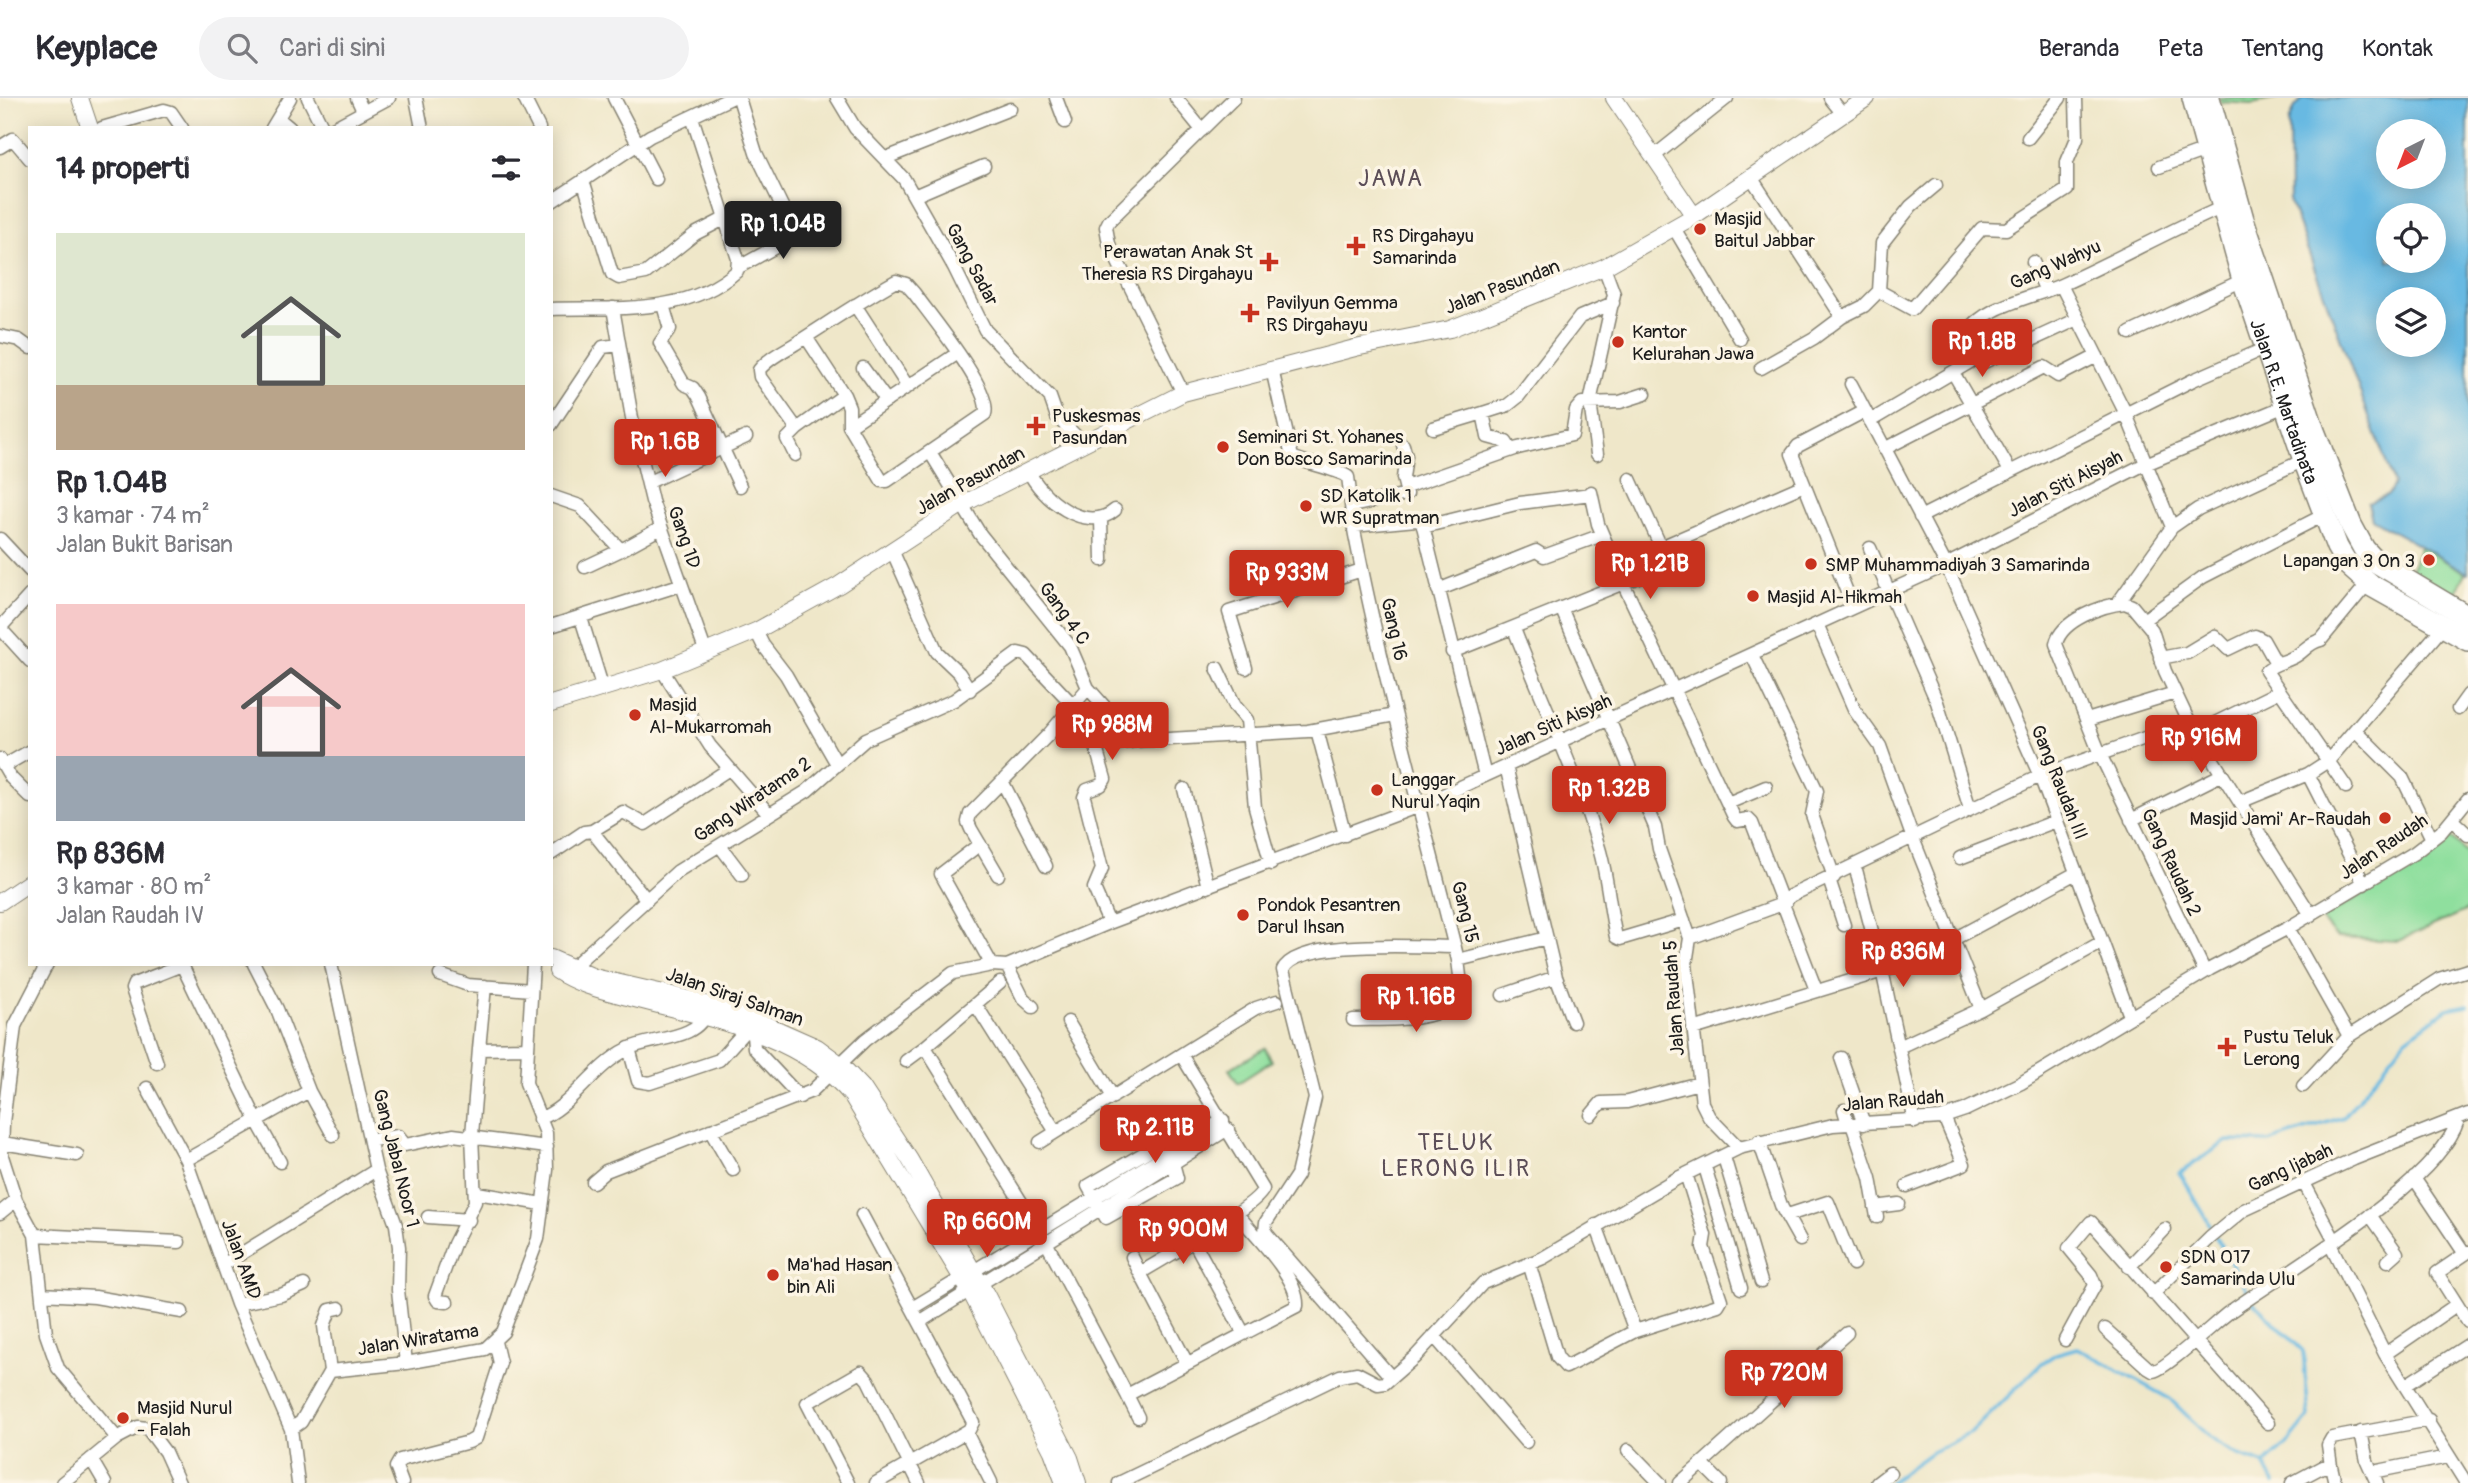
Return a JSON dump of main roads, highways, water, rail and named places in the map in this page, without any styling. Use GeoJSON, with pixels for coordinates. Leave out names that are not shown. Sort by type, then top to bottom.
{"type":"FeatureCollection","features":[{"type":"Feature","properties":{"kind":"highway","name":"Jalan R.E. Martadinata"},"geometry":{"type":"LineString","coordinates":[[2193,98],[2221,208],[2243,280],[2304,460],[2335,520],[2376,562],[2468,617]]}},
{"type":"Feature","properties":{"kind":"highway","name":"Jalan R.E. Martadinata"},"geometry":{"type":"LineString","coordinates":[[2209,98],[2243,219],[2314,431],[2343,558],[2368,583],[2468,640]]}},
{"type":"Feature","properties":{"kind":"water"},"geometry":{"type":"Polygon","coordinates":[[[2303,98],[2468,98],[2468,573],[2372,519],[2368,503],[2389,494],[2394,484],[2290,202],[2289,122],[2295,107],[2303,98]]]}},
{"type":"Feature","properties":{"kind":"waterway"},"geometry":{"type":"LineString","coordinates":[[2213,1230],[2180,1173],[2227,1141],[2268,1142],[2344,1117],[2406,1039],[2447,1009],[2468,1005]]}},
{"type":"Feature","properties":{"kind":"waterway"},"geometry":{"type":"LineString","coordinates":[[2216,1237],[2249,1294]]}},
{"type":"Feature","properties":{"kind":"waterway"},"geometry":{"type":"LineString","coordinates":[[1889,1483],[1932,1452],[1971,1433],[2042,1363],[2056,1354],[2077,1348],[2170,1399],[2211,1439],[2239,1455],[2264,1464],[2289,1442],[2309,1417],[2303,1351],[2252,1301]]}},
{"type":"Feature","properties":{"kind":"waterway"},"geometry":{"type":"LineString","coordinates":[[2264,1464],[2274,1483]]}},
{"type":"Feature","properties":{"kind":"place","name":"Masjid Baitul Jabbar"},"geometry":{"type":"Point","coordinates":[1700,229]}},
{"type":"Feature","properties":{"kind":"place","name":"RS Dirgahayu Samarinda"},"geometry":{"type":"Point","coordinates":[1356,246]}},
{"type":"Feature","properties":{"kind":"place","name":"Perawatan Anak St Theresia RS Dirgahayu"},"geometry":{"type":"Point","coordinates":[1269,262]}},
{"type":"Feature","properties":{"kind":"place","name":"Pavilyun Gemma RS Dirgahayu"},"geometry":{"type":"Point","coordinates":[1250,313]}},
{"type":"Feature","properties":{"kind":"place","name":"Kantor Kelurahan Jawa"},"geometry":{"type":"Point","coordinates":[1618,342]}},
{"type":"Feature","properties":{"kind":"place","name":"Puskesmas Pasundan"},"geometry":{"type":"Point","coordinates":[1036,426]}},
{"type":"Feature","properties":{"kind":"place","name":"Seminari St. Yohanes Don Bosco Samarinda"},"geometry":{"type":"Point","coordinates":[1223,447]}},
{"type":"Feature","properties":{"kind":"place","name":"SD Katolik 1 WR Supratman"},"geometry":{"type":"Point","coordinates":[1306,506]}},
{"type":"Feature","properties":{"kind":"place","name":"Lapangan 3 On 3"},"geometry":{"type":"Point","coordinates":[2429,560]}},
{"type":"Feature","properties":{"kind":"place","name":"SMP Muhammadiyah 3 Samarinda"},"geometry":{"type":"Point","coordinates":[1811,564]}},
{"type":"Feature","properties":{"kind":"place","name":"Masjid Al-Hikmah"},"geometry":{"type":"Point","coordinates":[1753,596]}},
{"type":"Feature","properties":{"kind":"place","name":"Masjid Al-Mukarromah"},"geometry":{"type":"Point","coordinates":[635,715]}},
{"type":"Feature","properties":{"kind":"place","name":"Langgar Nurul Yaqin"},"geometry":{"type":"Point","coordinates":[1377,790]}},
{"type":"Feature","properties":{"kind":"place","name":"Masjid Jami' Ar-Raudah"},"geometry":{"type":"Point","coordinates":[2385,818]}},
{"type":"Feature","properties":{"kind":"place","name":"Pondok Pesantren Darul Ihsan"},"geometry":{"type":"Point","coordinates":[1243,915]}},
{"type":"Feature","properties":{"kind":"place","name":"Pustu Teluk Lerong"},"geometry":{"type":"Point","coordinates":[2227,1047]}},
{"type":"Feature","properties":{"kind":"place","name":"SDN 017 Samarinda Ulu"},"geometry":{"type":"Point","coordinates":[2166,1267]}},
{"type":"Feature","properties":{"kind":"place","name":"Ma'had Hasan bin Ali"},"geometry":{"type":"Point","coordinates":[773,1275]}},
{"type":"Feature","properties":{"kind":"place","name":"Masjid Nurul - Falah"},"geometry":{"type":"Point","coordinates":[123,1418]}},
{"type":"Feature","properties":{"kind":"district","name":"JAWA"},"geometry":{"type":"Point","coordinates":[1391,178]}},
{"type":"Feature","properties":{"kind":"district","name":"TELUK LERONG ILIR"},"geometry":{"type":"Point","coordinates":[1456,1155]}}]}
